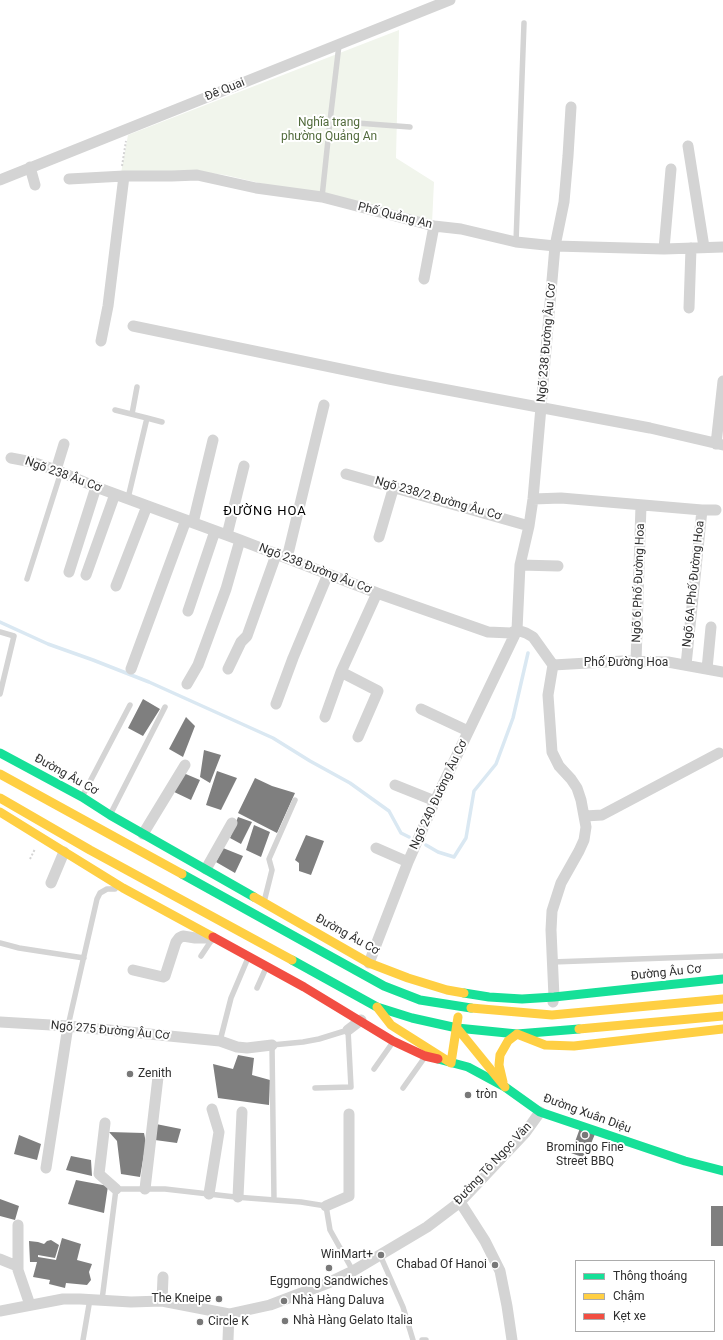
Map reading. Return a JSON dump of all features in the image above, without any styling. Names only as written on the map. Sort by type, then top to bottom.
[{"type":"main road","name":"Đường Âu Cơ","points":[[0,753],[82,797],[110,815],[369,963],[408,978],[447,990],[489,997],[522,999],[723,979]]},
{"type":"main road","points":[[0,774],[96,840],[377,1007],[412,1018],[457,1028],[517,1034],[628,1026],[723,1016]]},
{"type":"main road","points":[[0,798],[96,840],[384,986],[420,1000],[459,1006],[552,1015],[723,999]]},
{"type":"main road","points":[[0,812],[123,888],[361,1020],[394,1041],[425,1056],[451,1063]]},
{"type":"main road","points":[[451,1063],[459,1006]]},
{"type":"main road","points":[[377,1007],[391,1025],[451,1063]]},
{"type":"main road","points":[[457,1028],[505,1086]]},
{"type":"main road","points":[[517,1034],[545,1046],[574,1046],[723,1029]]},
{"type":"main road","points":[[505,1086],[499,1069],[498,1060],[505,1044],[517,1034]]},
{"type":"main road","name":"Đường Xuân Diệu","points":[[451,1063],[468,1067],[505,1086],[540,1112],[685,1161],[723,1170]]},
{"type":"street","name":"Đê Quai","points":[[0,180],[450,0]]},
{"type":"street","name":"Ngõ 238 Đường Âu Cơ","points":[[115,494],[227,535],[377,593],[488,632],[511,633],[517,630],[520,565],[529,526],[533,499],[555,246],[564,202],[571,108]]},
{"type":"street","points":[[688,146],[704,247]]},
{"type":"street","points":[[30,168],[35,185]]},
{"type":"street","points":[[664,249],[671,168]]},
{"type":"street","name":"Phố Quảng An","points":[[69,179],[124,176],[196,175],[256,188],[322,197],[434,226],[462,229],[516,242],[555,246],[664,249],[723,246]]},
{"type":"street","points":[[101,341],[108,306],[124,176]]},
{"type":"street","points":[[424,279],[434,226]]},
{"type":"street","points":[[689,308],[691,248]]},
{"type":"street","points":[[133,326],[389,379],[542,409],[650,428],[720,444],[723,381]]},
{"type":"street","points":[[228,669],[240,642],[247,636],[282,556],[324,405]]},
{"type":"street","points":[[131,669],[189,522],[213,440]]},
{"type":"street","points":[[59,471],[64,444]]},
{"type":"street","name":"Ngõ 238 Âu Cơ","points":[[11,458],[32,462],[59,471],[115,494]]},
{"type":"street","points":[[227,535],[244,466]]},
{"type":"street","name":"Ngõ 238/2 Đường Âu Cơ","points":[[346,474],[394,486],[529,526]]},
{"type":"street","points":[[379,538],[394,486]]},
{"type":"street","points":[[68,572],[96,487]]},
{"type":"street","points":[[86,574],[115,494]]},
{"type":"street","name":"Ngõ 6A Phố Đường Hoa","points":[[533,499],[560,498],[702,510],[686,665]]},
{"type":"street","name":"Ngõ 6 Phố Đường Hoa","points":[[636,662],[641,505]]},
{"type":"street","points":[[116,586],[147,506]]},
{"type":"street","points":[[702,510],[716,510]]},
{"type":"street","points":[[188,611],[215,531]]},
{"type":"street","points":[[187,684],[198,665],[226,589],[240,540]]},
{"type":"street","points":[[520,565],[558,566]]},
{"type":"street","points":[[276,704],[328,574]]},
{"type":"street","points":[[324,717],[341,672],[377,593]]},
{"type":"street","points":[[707,669],[711,627]]},
{"type":"street","points":[[517,630],[533,637],[553,665],[548,695],[552,752],[559,766],[577,788],[585,816],[586,827],[584,840],[580,851],[561,884],[552,911],[551,930],[554,997],[552,1015]]},
{"type":"street","name":"Ngõ 240 Đường Âu Cơ","points":[[369,963],[408,862],[435,801],[517,630]]},
{"type":"street","name":"Phố Đường Hoa","points":[[553,665],[668,662],[723,672]]},
{"type":"street","points":[[341,672],[378,691],[358,736]]},
{"type":"street","points":[[421,709],[468,731]]},
{"type":"street","points":[[585,816],[602,815],[720,753]]},
{"type":"street","points":[[143,834],[185,765]]},
{"type":"street","points":[[395,785],[435,801]]},
{"type":"street","points":[[206,869],[232,823]]},
{"type":"street","points":[[376,848],[408,862]]},
{"type":"street","points":[[51,883],[64,852]]},
{"type":"street","points":[[133,970],[163,977],[167,974],[176,942],[179,938],[183,936],[213,938]]},
{"type":"street","points":[[348,1030],[361,1020]]},
{"type":"street","name":"Ngõ 275 Đường Âu Cơ","points":[[0,1022],[68,1026],[220,1041],[242,1047],[272,1045]]},
{"type":"street","points":[[46,1168],[68,1026]]},
{"type":"street","points":[[145,1189],[158,1077]]},
{"type":"street","points":[[209,1194],[219,1132],[212,1109]]},
{"type":"street","points":[[238,1197],[242,1112]]},
{"type":"street","name":"Đường Tô Ngọc Vân","points":[[229,1314],[270,1305],[328,1283],[353,1271],[427,1227],[460,1202],[526,1133],[540,1112]]},
{"type":"street","points":[[326,1206],[349,1196],[349,1114]]},
{"type":"street","points":[[105,1123],[99,1174],[116,1189]]},
{"type":"street","points":[[460,1202],[485,1241],[500,1271],[512,1340]]},
{"type":"street","points":[[18,1225],[17,1266],[30,1305]]},
{"type":"street","points":[[0,1259],[17,1266]]},
{"type":"street","points":[[162,1302],[163,1277]]},
{"type":"street","points":[[0,1310],[63,1299],[162,1302],[229,1314],[228,1340]]},
{"type":"lane","points":[[516,242],[524,23]]},
{"type":"lane","points":[[322,197],[339,44]]},
{"type":"lane","points":[[330,121],[410,126]]},
{"type":"lane","points":[[132,414],[137,387]]},
{"type":"lane","points":[[115,410],[162,422]]},
{"type":"lane","points":[[128,498],[147,418]]},
{"type":"lane","points":[[27,579],[59,471]]},
{"type":"lane","points":[[0,632],[14,636],[0,694]]},
{"type":"lane","points":[[82,797],[130,705]]},
{"type":"lane","points":[[110,815],[165,707]]},
{"type":"lane","points":[[264,902],[272,870],[269,859],[295,800]]},
{"type":"lane","points":[[68,1026],[97,899],[100,893],[107,889],[123,888]]},
{"type":"lane","points":[[201,956],[213,938]]},
{"type":"lane","points":[[0,943],[18,948],[84,958]]},
{"type":"lane","points":[[552,962],[723,956]]},
{"type":"lane","points":[[220,1041],[232,998],[249,958]]},
{"type":"lane","points":[[257,988],[266,968]]},
{"type":"lane","points":[[274,1200],[272,1045],[319,1039],[348,1030],[351,1088],[315,1088]]},
{"type":"lane","points":[[374,1070],[394,1041]]},
{"type":"lane","points":[[403,1088],[425,1056]]},
{"type":"lane","points":[[102,1300],[116,1189],[165,1189],[326,1206],[330,1230],[353,1271]]},
{"type":"lane","points":[[380,1255],[403,1307],[413,1340]]},
{"type":"lane","points":[[83,1340],[90,1299]]},
{"type":"path","points":[[124,176],[121,173],[129,128]]},
{"type":"green space","name":"Nghĩa trang phường Quảng An","points":[[399,30],[396,158],[434,182],[432,223],[225,175],[202,172],[121,173],[128,135]]},
{"type":"building","points":[[143,699],[160,709],[143,736],[128,728]]},
{"type":"building","points":[[186,717],[195,726],[183,757],[169,749]]},
{"type":"building","points":[[204,750],[221,755],[210,783],[200,777]]},
{"type":"building","points":[[217,771],[237,778],[221,810],[206,805]]},
{"type":"building","points":[[181,772],[200,780],[191,800],[170,790]]},
{"type":"building","points":[[255,778],[272,786],[295,793],[277,833],[238,813]]},
{"type":"building","points":[[238,817],[252,822],[241,844],[230,838]]},
{"type":"building","points":[[254,825],[270,832],[261,857],[246,850]]},
{"type":"building","points":[[306,835],[324,841],[311,875],[299,871],[299,863],[295,860]]},
{"type":"building","points":[[223,848],[243,856],[235,873],[216,862]]},
{"type":"building","points":[[238,1055],[254,1058],[252,1075],[270,1080],[269,1105],[218,1098],[213,1064],[233,1069]]},
{"type":"building","points":[[156,1124],[181,1129],[177,1143],[155,1140]]},
{"type":"building","points":[[580,1128],[595,1134],[585,1158],[571,1153]]},
{"type":"building","points":[[109,1132],[144,1133],[146,1143],[140,1177],[121,1174],[117,1141]]},
{"type":"building","points":[[19,1135],[41,1144],[37,1160],[14,1154]]},
{"type":"building","points":[[71,1156],[91,1160],[92,1176],[66,1170]]},
{"type":"building","points":[[76,1180],[108,1186],[104,1213],[68,1204]]},
{"type":"building","points":[[0,1199],[19,1206],[15,1220],[0,1216]]},
{"type":"building","points":[[711,1206],[723,1206],[723,1246],[711,1246]]},
{"type":"building","points":[[62,1238],[81,1244],[77,1260],[92,1264],[89,1272],[91,1280],[87,1285],[66,1283],[65,1288],[49,1284],[50,1280],[33,1277],[37,1262],[30,1262],[29,1241],[44,1244],[51,1240],[59,1245],[55,1258],[38,1255],[38,1257],[56,1260]]},
{"type":"waterway","points":[[0,622],[48,644],[149,682],[273,738],[350,783],[389,811],[401,833],[409,837]]},
{"type":"waterway","points":[[426,845],[438,852],[454,857],[466,838],[474,791],[496,764],[513,718],[528,653]]},
{"type":"traffic: fast","points":[[0,753],[82,797],[110,815],[254,897]]},
{"type":"traffic: fast","points":[[182,874],[384,986],[420,1000],[471,1008]]},
{"type":"traffic: fast","points":[[292,960],[377,1007],[412,1018],[457,1028],[517,1034],[579,1029]]},
{"type":"traffic: fast","points":[[464,993],[489,997],[522,999],[723,979]]},
{"type":"traffic: fast","points":[[438,1059],[468,1067],[505,1087],[540,1112],[685,1161],[723,1171]]},
{"type":"traffic: slow","points":[[0,774],[182,874]]},
{"type":"traffic: slow","points":[[0,798],[90,850],[292,960]]},
{"type":"traffic: slow","points":[[0,812],[123,888],[213,937]]},
{"type":"traffic: slow","points":[[254,897],[369,963],[408,978],[447,990],[464,993]]},
{"type":"traffic: slow","points":[[471,1008],[552,1015],[723,999]]},
{"type":"traffic: slow","points":[[377,1007],[391,1025],[451,1063],[458,1017]]},
{"type":"traffic: slow","points":[[579,1029],[723,1016]]},
{"type":"traffic: slow","points":[[457,1028],[505,1087]]},
{"type":"traffic: slow","points":[[517,1034],[545,1045],[574,1046],[723,1029]]},
{"type":"traffic: slow","points":[[503,1082],[499,1065],[500,1055],[508,1041],[517,1034]]},
{"type":"traffic: jam","points":[[213,937],[304,987],[393,1041],[425,1056],[438,1059]]},
{"type":"place","name":"Zenith","points":[[130,1074]]},
{"type":"place","name":"tròn","points":[[468,1095]]},
{"type":"place","name":"Bromingo Fine Street BBQ","points":[[585,1135]]},
{"type":"place","name":"WinMart+","points":[[381,1255]]},
{"type":"place","name":"Chabad Of Hanoi","points":[[495,1265]]},
{"type":"place","name":"Eggmong Sandwiches","points":[[329,1268]]},
{"type":"place","name":"The Kneipe","points":[[219,1299]]},
{"type":"place","name":"Nhà Hàng Daluva","points":[[284,1301]]},
{"type":"place","name":"Nhà Hàng Gelato Italia","points":[[285,1321]]},
{"type":"place","name":"Circle K","points":[[200,1322]]},
{"type":"district","name":"ĐƯỜNG HOA","points":[[265,512]]}]
